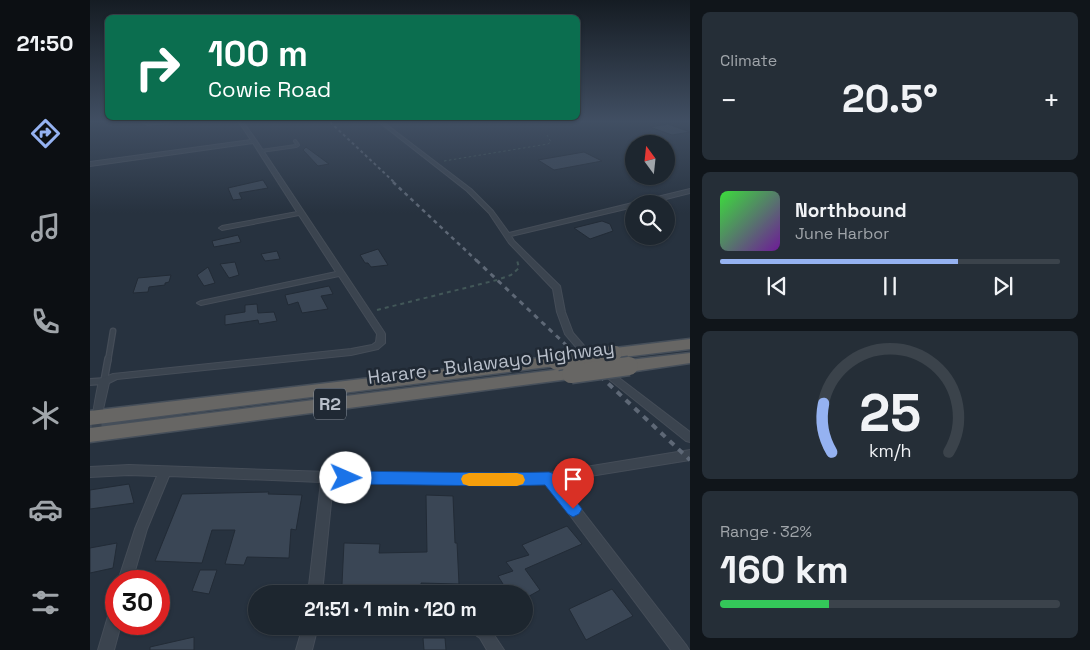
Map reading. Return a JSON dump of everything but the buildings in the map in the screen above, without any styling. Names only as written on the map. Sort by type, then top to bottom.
[{"type":"highway","name":"Harare - Bulawayo Highway","points":[[93,426],[558,360],[690,344]]},
{"type":"highway","name":"Harare - Bulawayo Highway","points":[[93,426],[571,374],[690,358]]},
{"type":"street","points":[[90,164],[173,152]]},
{"type":"street","points":[[93,426],[104,381],[116,376],[363,350],[378,345],[381,338],[368,314],[262,152]]},
{"type":"street","points":[[420,152],[482,201],[512,242],[557,288],[567,329],[580,348],[624,388],[690,438]]},
{"type":"street","points":[[673,195],[690,191]]},
{"type":"street","points":[[508,235],[625,206]]},
{"type":"street","points":[[222,228],[300,213]]},
{"type":"street","points":[[201,303],[341,273]]},
{"type":"street","points":[[90,472],[164,471],[328,478],[507,480],[549,478],[690,455]]},
{"type":"street","points":[[128,570],[141,529],[164,471]]},
{"type":"street","points":[[316,585],[328,478]]},
{"type":"street","points":[[549,478],[681,650]]},
{"type":"street","points":[[106,650],[110,635]]},
{"type":"street","points":[[304,650],[308,635]]},
{"type":"street","points":[[485,635],[496,650]]},
{"type":"lane","points":[[90,382],[104,381],[113,331]]},
{"type":"path","points":[[434,163],[498,152]]},
{"type":"path","points":[[368,314],[384,307],[511,275],[519,268],[517,260],[520,250]]},
{"type":"railway","points":[[362,152],[395,183]]},
{"type":"railway","points":[[393,182],[477,261]]},
{"type":"railway","points":[[476,260],[583,361]]},
{"type":"railway","points":[[582,359],[690,460]]},
{"type":"slow traffic","points":[[469,479],[517,480]]},
{"type":"route","points":[[346,478],[500,480],[549,478],[573,509]]}]
